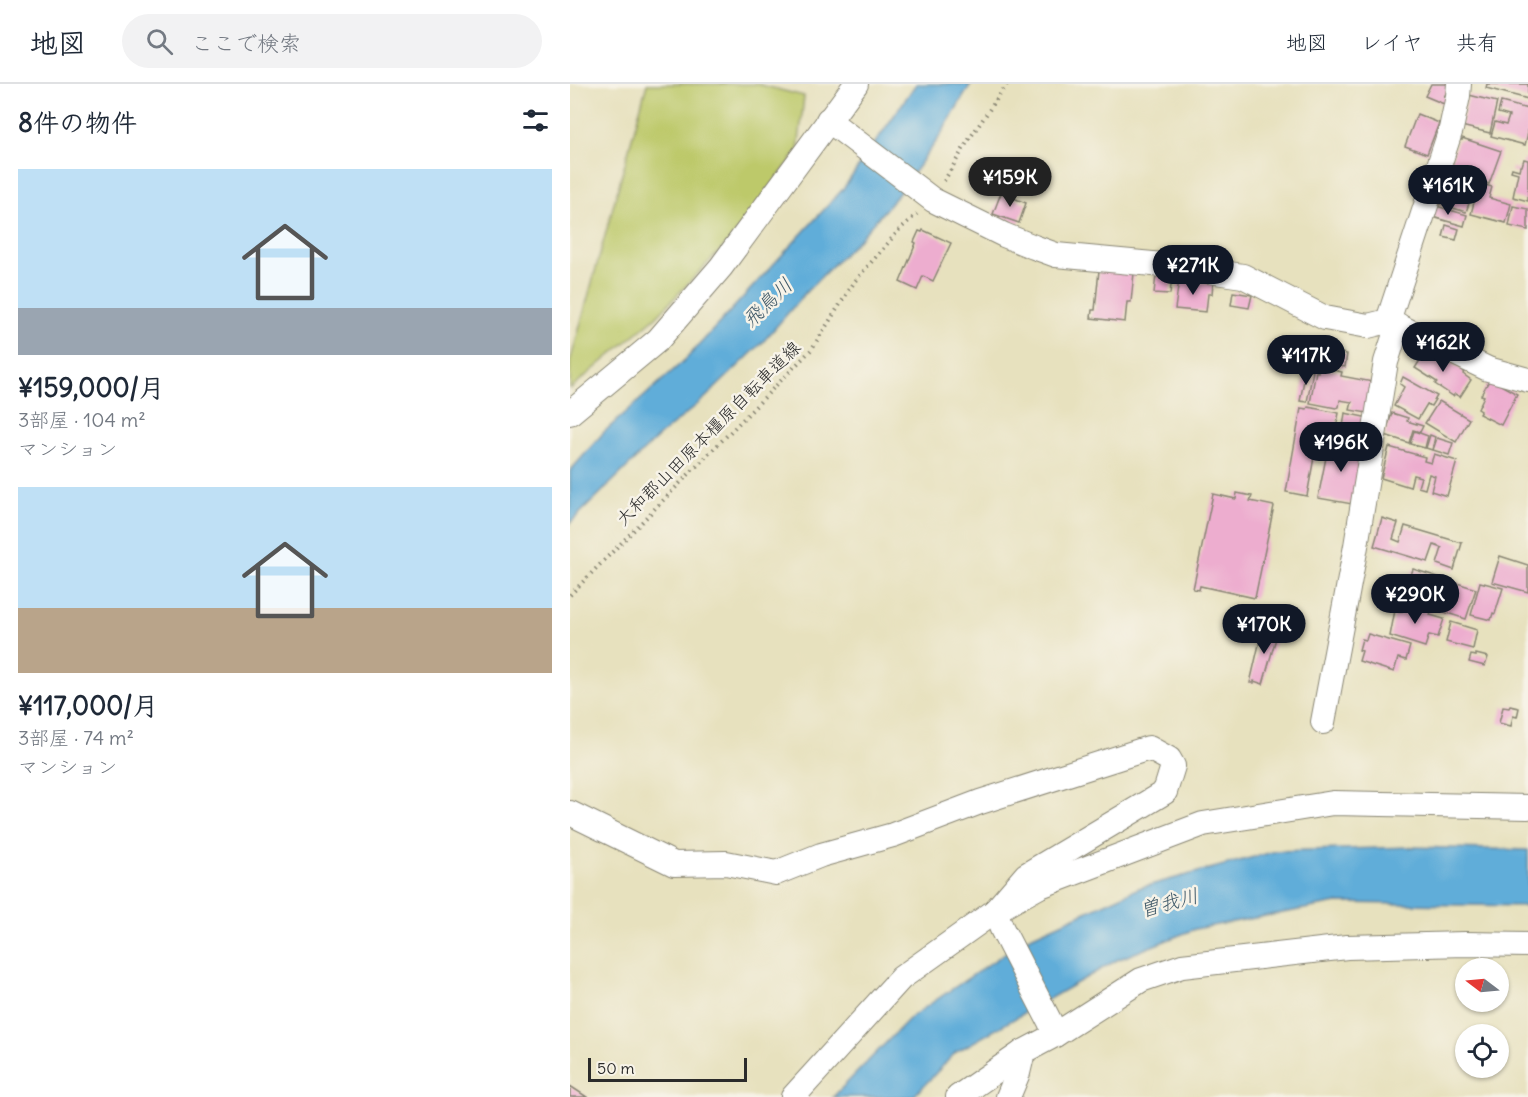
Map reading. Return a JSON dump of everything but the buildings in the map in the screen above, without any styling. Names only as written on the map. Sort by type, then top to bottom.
[{"type":"street","points":[[570,413],[658,340],[721,267],[832,123],[856,84]]},
{"type":"street","points":[[1323,722],[1356,546],[1393,323],[1451,129],[1458,96],[1458,84]]},
{"type":"street","points":[[832,123],[929,196],[1004,235],[1056,255],[1174,266],[1243,276],[1325,318],[1368,326],[1393,323],[1488,369],[1528,380]]},
{"type":"street","points":[[570,813],[674,864],[726,863],[776,873],[821,855],[893,835],[980,801],[1149,748],[1169,759],[1173,766],[1165,792],[1026,875],[998,920]]},
{"type":"street","points":[[793,1097],[901,978],[998,920],[1040,886],[1203,824],[1333,803],[1528,807]]},
{"type":"street","points":[[998,920],[1052,1029]]},
{"type":"street","points":[[958,1097],[1052,1029],[1140,980],[1182,966],[1347,947],[1528,945]]},
{"type":"street","points":[[1008,1097],[1023,1052]]},
{"type":"path","name":"大和郡山田原本橿原自転車道線","points":[[570,595],[810,350],[855,281],[929,196],[1007,84]]},
{"type":"green space","points":[[647,84],[757,84],[804,96],[798,151],[731,239],[656,317],[570,389],[570,362]]},
{"type":"water","name":"飛鳥川","points":[[916,84],[971,84],[938,139],[896,197],[861,237],[807,291],[763,342],[705,398],[657,438],[570,523],[570,471],[604,432],[687,358],[843,189]]},
{"type":"water","name":"曽我川","points":[[1411,847],[1528,850],[1528,906],[1337,903],[1195,929],[1117,960],[956,1052],[913,1097],[833,1097],[911,1017],[1026,939],[1139,888],[1276,851]]}]
